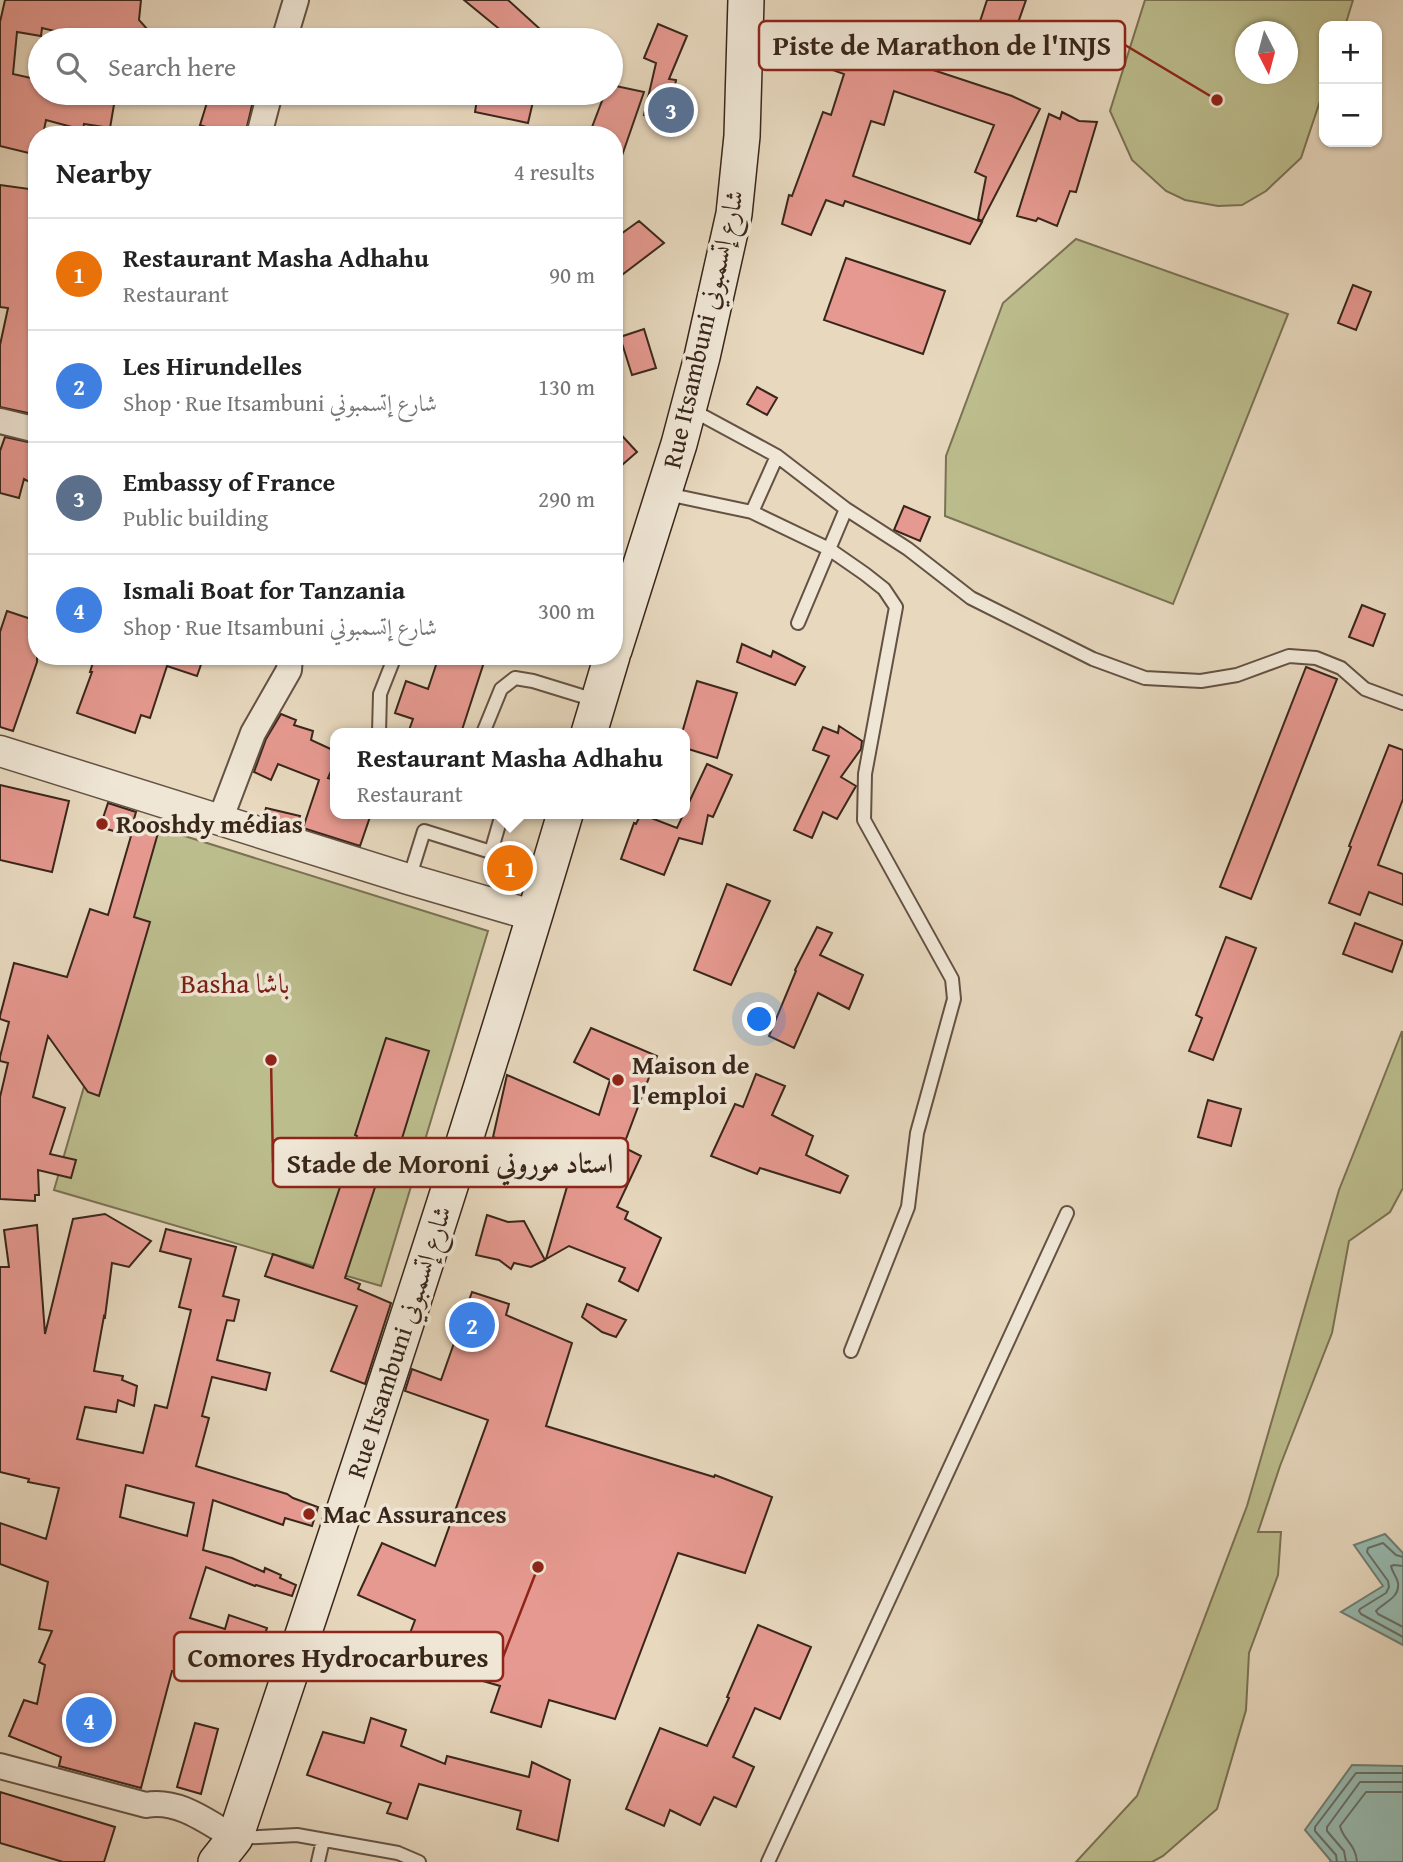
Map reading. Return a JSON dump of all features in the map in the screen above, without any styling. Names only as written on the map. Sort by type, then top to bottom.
[{"type":"main road","name":"Rue Itsambuni شارع إتسمبوني","points":[[623,621],[702,357],[734,214],[742,136],[746,0]]},
{"type":"main road","points":[[594,717],[609,665]]},
{"type":"main road","name":"Rue Itsambuni شارع إتسمبوني","points":[[225,1850],[357,1476],[563,819]]},
{"type":"street","points":[[288,28],[296,0]]},
{"type":"street","points":[[261,126],[267,105]]},
{"type":"street","points":[[0,421],[28,428]]},
{"type":"street","points":[[220,820],[253,733],[289,665]]},
{"type":"street","points":[[0,751],[534,916]]},
{"type":"street","points":[[0,1766],[146,1805],[170,1804],[186,1810],[225,1850]]},
{"type":"lane","points":[[688,408],[777,456],[971,598],[1093,659],[1145,678],[1201,681],[1237,675],[1289,656],[1316,658],[1341,668],[1365,690],[1403,703]]},
{"type":"lane","points":[[752,512],[777,456]]},
{"type":"lane","points":[[663,494],[752,512],[829,549],[884,589],[896,607],[865,774],[864,820],[952,979],[954,999],[917,1133],[908,1206],[851,1351]]},
{"type":"lane","points":[[798,623],[846,509]]},
{"type":"lane","points":[[379,728],[380,694],[391,665]]},
{"type":"lane","points":[[485,728],[500,689],[515,678],[533,681],[594,717]]},
{"type":"lane","points":[[408,879],[424,831],[491,852],[501,819]]},
{"type":"lane","points":[[768,1862],[1067,1213]]},
{"type":"lane","points":[[225,1850],[297,1835],[398,1853],[419,1862]]},
{"type":"lane","points":[[318,1862],[323,1840]]},
{"type":"green space","points":[[1145,0],[1353,0],[1347,21],[1319,21],[1319,104],[1301,158],[1266,191],[1242,205],[1218,206],[1185,200],[1166,191],[1132,160],[1110,111]]},
{"type":"green space","points":[[1076,239],[1288,314],[1173,604],[945,516],[946,456],[1003,303]]},
{"type":"green space","points":[[159,828],[488,931],[381,1286],[54,1190]]},
{"type":"green space","points":[[1402,1031],[1403,1188],[1390,1212],[1349,1241],[1332,1333],[1280,1466],[1258,1532],[1281,1532],[1278,1575],[1249,1653],[1246,1710],[1217,1809],[1163,1856],[1152,1862],[1076,1862],[1137,1796],[1247,1506],[1339,1190]]},
{"type":"water","points":[[1385,1534],[1403,1553],[1403,1645],[1341,1612],[1383,1586],[1354,1545]]},
{"type":"water","points":[[1352,1765],[1403,1766],[1403,1862],[1330,1862],[1305,1830]]},
{"type":"building","points":[[5,0],[141,0],[139,20],[146,28],[28,28],[28,34],[17,32],[13,74],[28,77],[28,105],[114,105],[110,126],[68,126],[46,120],[45,126],[28,126],[28,153],[0,146],[0,22]]},
{"type":"building","points":[[464,0],[508,0],[539,28],[498,28]]},
{"type":"building","points":[[987,0],[1026,0],[1006,57],[972,46]]},
{"type":"building","points":[[658,24],[687,36],[669,79],[676,80],[673,97],[663,94],[653,118],[644,115],[656,63],[644,58]]},
{"type":"building","points":[[827,35],[1012,96],[1040,109],[982,221],[978,219],[986,177],[975,172],[994,125],[894,91],[884,125],[871,121],[853,176],[982,222],[970,244],[845,201],[843,206],[826,200],[811,235],[782,224],[789,195],[792,196],[823,112],[831,115],[844,74],[816,64]]},
{"type":"building","points":[[623,88],[644,92],[623,153],[623,126],[592,126],[600,105],[623,105]]},
{"type":"building","points":[[206,105],[252,105],[247,126],[200,125]]},
{"type":"building","points":[[476,105],[532,105],[528,123],[475,112]]},
{"type":"building","points":[[1062,112],[1079,121],[1097,122],[1076,192],[1070,191],[1057,226],[1038,218],[1036,221],[1017,216],[1049,114],[1060,119]]},
{"type":"building","points":[[0,185],[28,189],[28,413],[0,407],[0,345],[8,308],[0,307]]},
{"type":"building","points":[[639,221],[664,243],[623,274],[623,233]]},
{"type":"building","points":[[846,258],[945,291],[923,354],[824,320]]},
{"type":"building","points":[[1353,285],[1371,292],[1356,330],[1338,323]]},
{"type":"building","points":[[644,329],[656,368],[632,375],[623,346],[623,336]]},
{"type":"building","points":[[757,387],[777,398],[767,415],[747,404]]},
{"type":"building","points":[[5,437],[28,442],[28,481],[24,479],[19,498],[0,493],[0,451]]},
{"type":"building","points":[[623,437],[637,452],[623,464]]},
{"type":"building","points":[[904,506],[930,517],[920,541],[894,530]]},
{"type":"building","points":[[1362,605],[1385,614],[1373,646],[1349,637]]},
{"type":"building","points":[[7,611],[28,618],[28,665],[36,665],[13,731],[0,727],[0,632]]},
{"type":"building","points":[[742,644],[771,657],[773,651],[805,667],[795,685],[737,662]]},
{"type":"building","points":[[92,665],[201,665],[197,676],[167,666],[150,718],[141,715],[135,733],[77,713]]},
{"type":"building","points":[[436,665],[483,665],[463,728],[410,728],[413,719],[395,713],[406,681],[428,689]]},
{"type":"building","points":[[1306,667],[1337,679],[1251,899],[1220,887]]},
{"type":"building","points":[[697,681],[737,693],[717,758],[690,750],[690,728],[683,728]]},
{"type":"building","points":[[281,714],[296,720],[294,725],[313,731],[311,740],[330,749],[330,819],[369,819],[360,846],[303,828],[319,780],[278,764],[271,780],[254,772],[266,739]]},
{"type":"building","points":[[839,726],[862,741],[861,749],[841,777],[856,786],[837,819],[823,812],[812,838],[794,830],[829,756],[813,750],[823,727],[838,733]]},
{"type":"building","points":[[1389,745],[1403,750],[1403,799],[1378,865],[1403,874],[1403,905],[1369,892],[1360,915],[1329,903]]},
{"type":"building","points":[[707,764],[732,775],[713,817],[708,815],[702,844],[679,838],[664,875],[621,859],[634,823],[638,819],[654,819],[677,828],[681,819],[690,819],[690,800]]},
{"type":"building","points":[[0,785],[69,801],[52,872],[0,860]]},
{"type":"building","points":[[108,803],[136,812],[134,819],[160,826],[134,917],[150,922],[99,1096],[88,1092],[48,1036],[33,1097],[65,1108],[50,1154],[76,1160],[71,1178],[38,1170],[39,1195],[35,1195],[35,1201],[0,1199],[0,1097],[8,1063],[0,1061],[0,1057],[9,1022],[0,1019],[0,1016],[14,963],[67,977],[90,909],[108,915],[131,836],[100,827]]},
{"type":"building","points":[[266,808],[300,816],[297,826],[264,816]]},
{"type":"building","points":[[727,884],[770,901],[731,985],[694,970]]},
{"type":"building","points":[[1355,923],[1403,941],[1392,972],[1343,954]]},
{"type":"building","points":[[817,927],[832,933],[820,955],[863,975],[849,1009],[818,993],[794,1048],[769,1036],[795,970]]},
{"type":"building","points":[[1226,937],[1256,948],[1213,1060],[1189,1051],[1202,1018],[1196,1015]]},
{"type":"building","points":[[591,1028],[657,1056],[623,1147],[641,1156],[617,1207],[628,1212],[625,1219],[661,1238],[638,1291],[619,1281],[625,1268],[569,1246],[546,1259],[573,1166],[493,1137],[507,1075],[599,1115],[610,1080],[574,1062]]},
{"type":"building","points":[[386,1038],[429,1051],[399,1148],[389,1145],[345,1278],[360,1284],[358,1289],[391,1303],[365,1384],[331,1371],[357,1306],[265,1276],[273,1254],[313,1268]]},
{"type":"building","points":[[756,1074],[785,1086],[772,1115],[813,1136],[806,1155],[848,1176],[840,1193],[760,1168],[757,1174],[711,1156],[735,1104],[743,1107]]},
{"type":"building","points":[[1208,1100],[1241,1109],[1231,1146],[1198,1137]]},
{"type":"building","points":[[105,1214],[151,1241],[129,1267],[112,1263],[94,1371],[123,1376],[122,1380],[137,1386],[134,1406],[118,1400],[116,1412],[85,1407],[77,1439],[143,1453],[155,1405],[167,1408],[191,1310],[179,1307],[191,1259],[160,1251],[166,1229],[236,1247],[223,1296],[239,1300],[234,1321],[227,1320],[217,1360],[270,1373],[266,1390],[212,1377],[202,1416],[209,1418],[196,1466],[287,1494],[318,1507],[312,1526],[285,1518],[283,1525],[213,1500],[203,1550],[232,1558],[264,1572],[265,1568],[296,1585],[292,1596],[255,1586],[206,1567],[190,1618],[225,1629],[229,1615],[267,1628],[251,1675],[209,1661],[201,1681],[172,1671],[141,1788],[59,1766],[61,1757],[9,1736],[24,1700],[37,1704],[45,1665],[39,1662],[52,1631],[39,1629],[48,1582],[0,1564],[0,1523],[46,1539],[59,1488],[28,1482],[29,1479],[0,1472],[0,1267],[9,1267],[4,1230],[37,1225],[45,1334],[73,1219]],"holes":[[[126,1485],[194,1503],[187,1536],[120,1517]]]},
{"type":"building","points":[[487,1215],[508,1222],[524,1221],[545,1260],[531,1267],[514,1263],[511,1269],[499,1260],[476,1255]]},
{"type":"building","points":[[472,1292],[509,1304],[506,1315],[572,1343],[546,1426],[714,1477],[715,1475],[772,1497],[745,1573],[678,1553],[615,1719],[549,1700],[541,1727],[491,1712],[500,1686],[401,1657],[415,1620],[358,1595],[382,1543],[435,1566],[488,1420],[405,1391],[412,1369],[441,1380]]},
{"type":"building","points":[[587,1304],[626,1320],[616,1337],[602,1332],[582,1317]]},
{"type":"building","points":[[758,1625],[811,1647],[780,1719],[755,1708],[733,1757],[754,1767],[736,1807],[714,1797],[700,1825],[670,1810],[664,1826],[626,1809],[660,1728],[707,1746]]},
{"type":"building","points":[[371,1718],[406,1730],[401,1746],[445,1764],[447,1756],[529,1777],[532,1762],[570,1780],[558,1841],[517,1829],[521,1811],[419,1784],[407,1819],[387,1813],[391,1803],[307,1775],[323,1732],[364,1743]]},
{"type":"building","points":[[195,1723],[218,1729],[201,1794],[177,1787]]},
{"type":"building","points":[[0,1792],[115,1827],[104,1862],[63,1862],[0,1843]]},
{"type":"place","name":"Piste de Marathon de l'INJS","points":[[1217,100]]},
{"type":"place","name":"Embassy of France","points":[[671,110]]},
{"type":"place","name":"Rooshdy médias","points":[[102,824]]},
{"type":"place","name":"Restaurant Masha Adhahu","points":[[510,868]]},
{"type":"place","name":"Stade de Moroni استاد موروني","points":[[271,1060]]},
{"type":"place","name":"Maison de l'emploi","points":[[618,1080]]},
{"type":"place","name":"Les Hirundelles","points":[[472,1325]]},
{"type":"place","name":"Mac Assurances","points":[[309,1514]]},
{"type":"place","name":"Comores Hydrocarbures","points":[[538,1567]]},
{"type":"place","name":"Ismali Boat for Tanzania","points":[[89,1720]]},
{"type":"district","name":"Basha باشا","points":[[235,983]]}]
